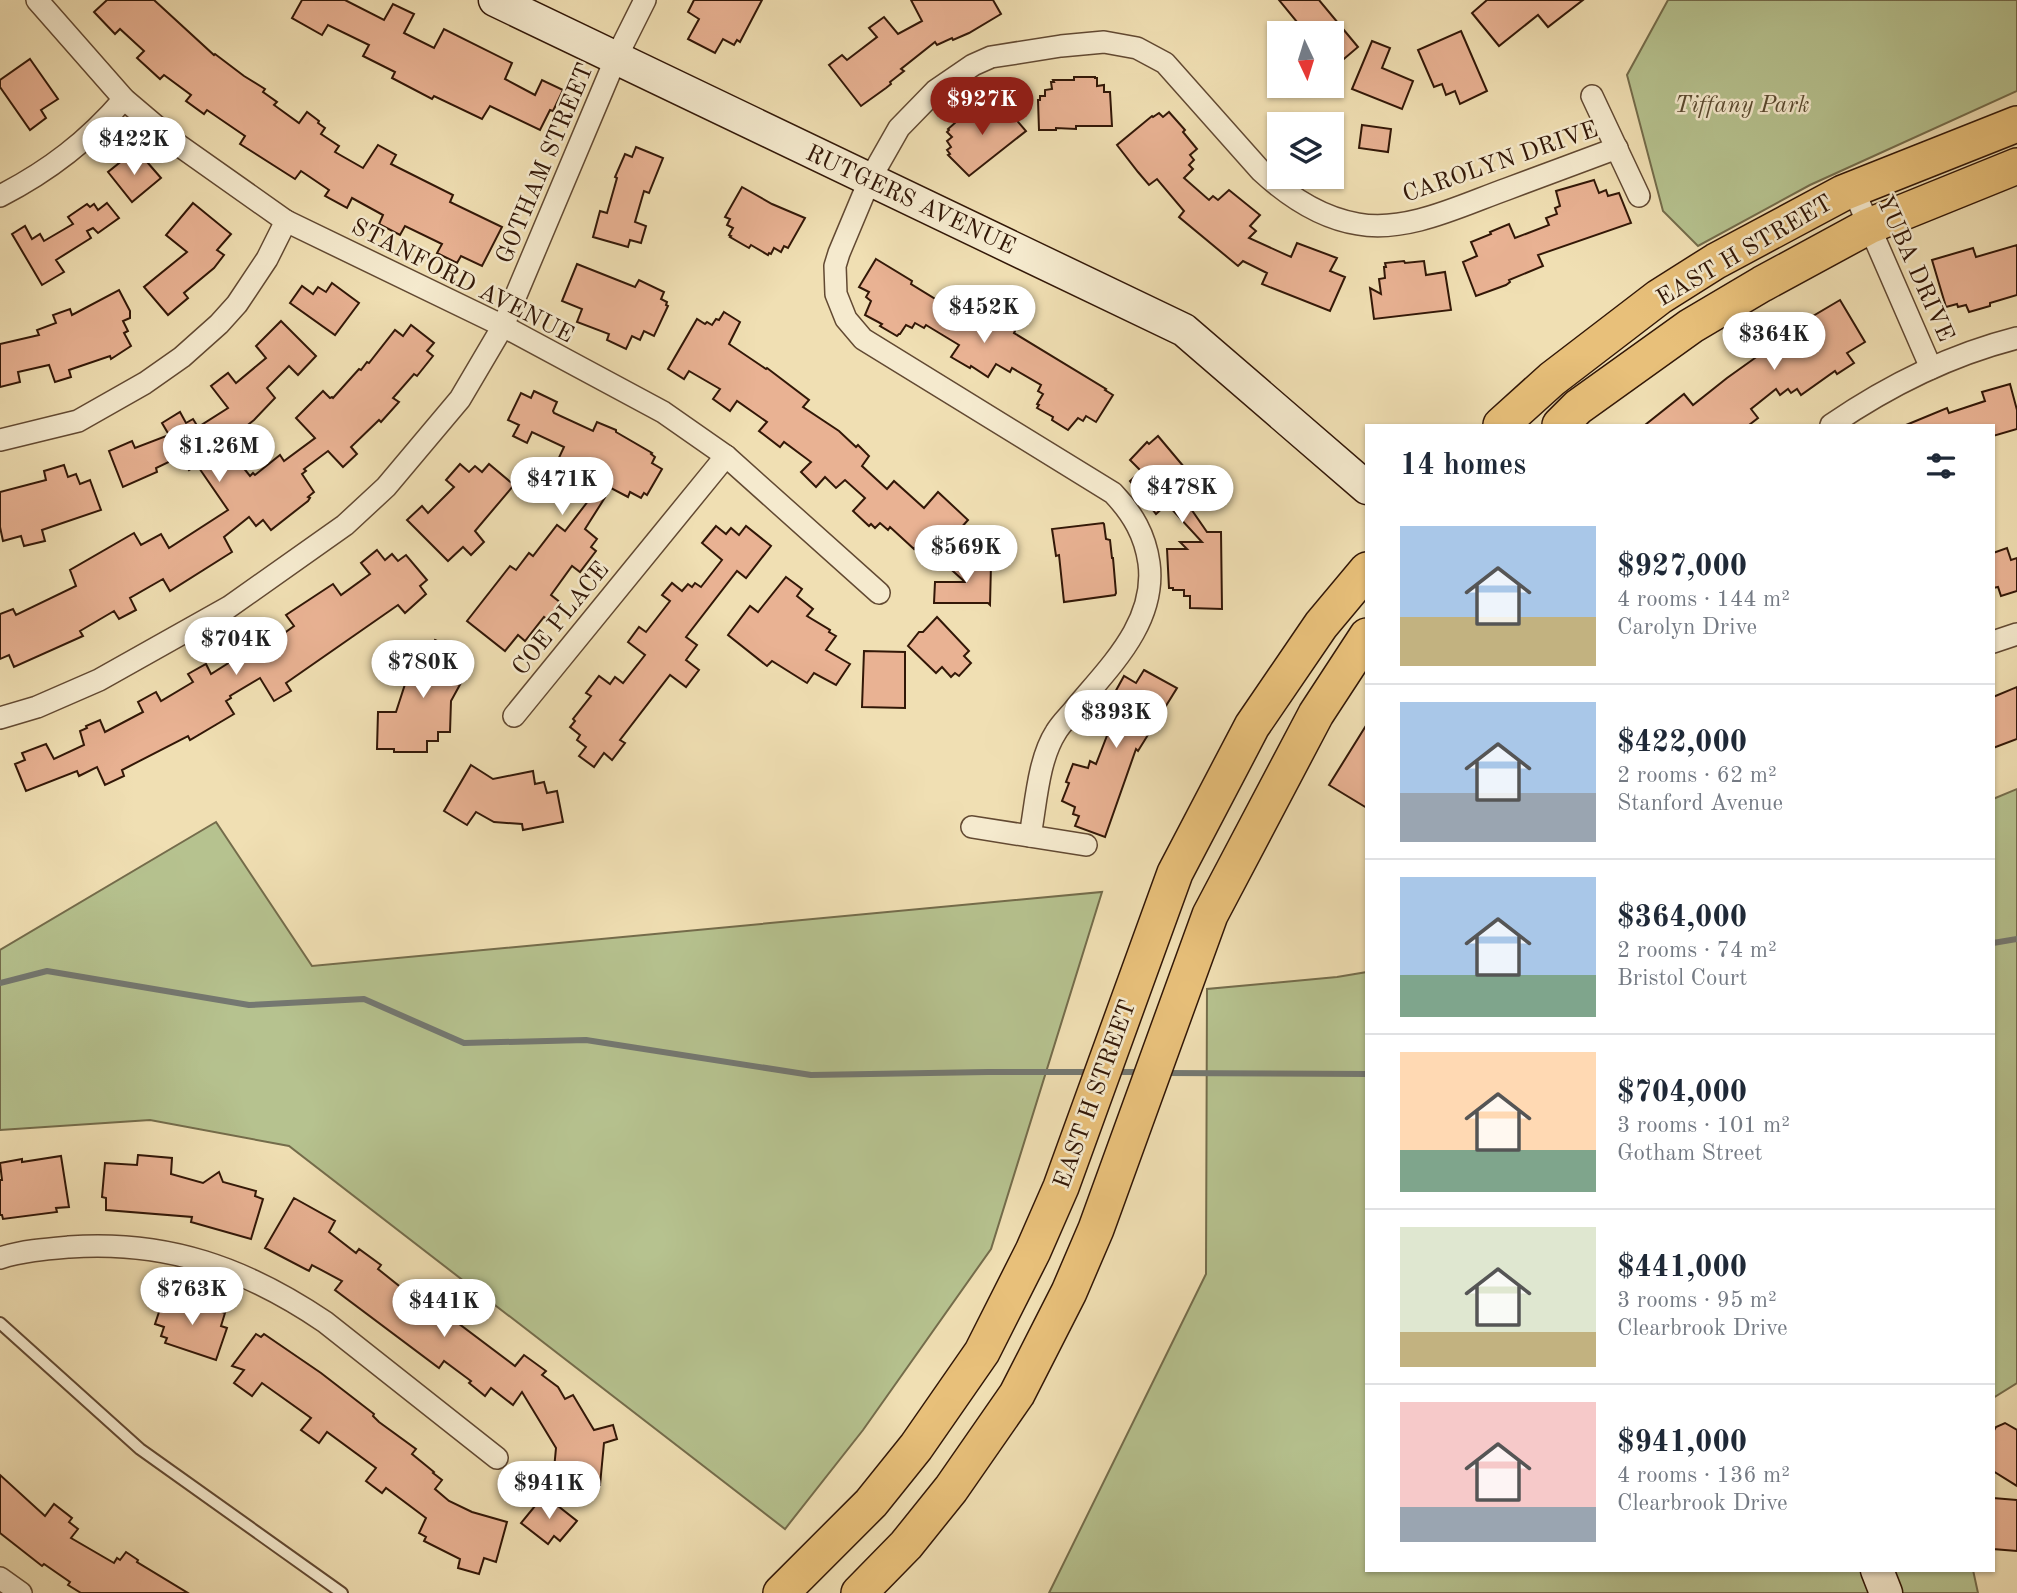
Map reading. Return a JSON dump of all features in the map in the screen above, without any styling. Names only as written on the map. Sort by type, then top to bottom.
[{"type":"main road","name":"RUTGERS AVENUE","points":[[495,0],[1184,330],[1365,486]]},
{"type":"main road","name":"EAST H STREET","points":[[1501,424],[1552,379],[1659,298],[1716,261],[1853,189],[2017,124]]},
{"type":"main road","name":"EAST H STREET","points":[[1561,424],[1578,407],[1691,326],[1762,284],[1869,226],[2017,166]]},
{"type":"main road","name":"EAST H STREET","points":[[782,1593],[871,1503],[916,1447],[982,1352],[1033,1251],[1061,1187],[1175,873],[1252,726],[1321,625],[1365,571]]},
{"type":"main road","name":"EAST H STREET","points":[[859,1593],[906,1545],[951,1489],[1017,1394],[1069,1292],[1097,1229],[1210,915],[1316,714],[1365,639]]},
{"type":"main road","points":[[1878,1572],[1886,1593]]},
{"type":"street","name":"STANFORD AVENUE","points":[[37,0],[124,99],[177,144],[286,220],[503,326],[663,412],[726,456],[880,593]]},
{"type":"street","name":"GOTHAM STREET","points":[[0,718],[37,707],[99,680],[229,607],[345,525],[386,487],[460,399],[503,326],[617,58],[645,0]]},
{"type":"street","name":"CAROLYN DRIVE","points":[[1030,836],[1042,766],[1055,733],[1127,644],[1143,616],[1149,585],[1147,552],[1135,520],[1113,493],[863,339],[846,319],[836,294],[835,266],[870,179],[899,128],[935,91],[973,65],[991,57],[1104,42],[1137,48],[1165,63],[1275,184],[1293,198],[1339,220],[1360,225],[1410,223],[1617,148]]},
{"type":"street","name":"CAROLYN DRIVE","points":[[1592,96],[1639,196]]},
{"type":"street","points":[[0,196],[24,184],[71,153],[124,99]]},
{"type":"street","name":"YUBA DRIVE","points":[[1853,189],[1931,368]]},
{"type":"street","points":[[0,440],[78,421],[145,383],[182,357],[209,334],[237,304],[267,259],[286,220]]},
{"type":"street","points":[[1832,424],[1867,401],[1931,368],[1992,344],[2017,338]]},
{"type":"street","name":"COE PLACE","points":[[514,716],[726,456]]},
{"type":"street","points":[[1995,641],[2017,634]]},
{"type":"street","points":[[972,827],[1086,845]]},
{"type":"street","points":[[0,1258],[49,1248],[115,1246],[185,1256],[241,1274],[325,1322],[497,1458]]},
{"type":"street","points":[[0,1578],[21,1593]]},
{"type":"lane","points":[[0,1323],[140,1450],[342,1593]]},
{"type":"green space","name":"Tiffany Park","points":[[1668,0],[2017,0],[2017,91],[1810,185],[1698,246],[1663,211],[1627,75]]},
{"type":"green space","points":[[2017,789],[2017,1383],[1995,1397],[1995,798]]},
{"type":"green space","points":[[216,822],[312,966],[1102,892],[991,1249],[863,1430],[785,1529],[289,1146],[150,1120],[0,1130],[0,950]]},
{"type":"green space","points":[[1365,972],[1365,1572],[1973,1572],[1978,1593],[1049,1593],[1206,1274],[1207,989]]},
{"type":"building","points":[[107,0],[154,0],[214,55],[265,89],[263,92],[277,102],[274,105],[299,123],[307,112],[319,121],[325,128],[321,134],[339,146],[335,152],[363,168],[378,145],[396,155],[391,164],[453,195],[450,202],[502,227],[482,266],[461,256],[457,263],[437,253],[442,244],[405,226],[400,235],[379,224],[383,215],[352,198],[347,208],[325,196],[329,190],[301,171],[295,179],[240,144],[245,136],[207,110],[204,114],[186,101],[191,95],[164,75],[160,79],[137,58],[144,51],[120,29],[115,34],[94,12]]},
{"type":"building","points":[[302,0],[345,0],[384,20],[393,4],[414,14],[404,33],[434,48],[444,29],[512,63],[505,79],[535,95],[542,80],[563,90],[540,130],[490,106],[482,119],[434,96],[432,99],[392,78],[395,72],[363,56],[369,45],[328,25],[322,35],[292,18]]},
{"type":"building","points":[[694,0],[762,0],[740,42],[737,40],[734,45],[723,39],[715,53],[688,39],[699,19],[688,12]]},
{"type":"building","points":[[911,0],[993,0],[1001,14],[953,40],[952,38],[937,45],[935,42],[901,69],[904,71],[890,82],[891,84],[861,106],[829,65],[842,55],[847,60],[877,37],[869,28],[884,17],[898,34],[922,21]]},
{"type":"building","points":[[1279,0],[1319,0],[1336,21],[1296,21]]},
{"type":"building","points":[[1487,0],[1583,0],[1548,27],[1538,15],[1499,46],[1472,13]]},
{"type":"building","points":[[1344,30],[1358,47],[1344,59]]},
{"type":"building","points":[[1461,31],[1487,91],[1460,104],[1455,91],[1446,95],[1442,84],[1434,87],[1418,50]]},
{"type":"building","points":[[1372,41],[1390,48],[1382,68],[1413,81],[1402,109],[1352,89]]},
{"type":"building","points":[[30,59],[58,99],[41,110],[46,118],[30,130],[0,87],[0,80]]},
{"type":"building","points":[[1074,77],[1095,77],[1097,86],[1104,85],[1104,92],[1110,92],[1112,126],[1039,130],[1040,96],[1045,96],[1045,90],[1052,89],[1053,80],[1074,80]]},
{"type":"building","points":[[983,103],[989,109],[994,105],[998,110],[1003,107],[1007,109],[1026,131],[969,176],[948,155],[950,154],[947,150],[951,147],[947,141],[952,137],[947,132],[964,115],[966,117]]},
{"type":"building","points":[[1169,112],[1197,149],[1190,155],[1194,160],[1189,165],[1193,169],[1184,178],[1209,200],[1213,196],[1218,200],[1229,190],[1260,215],[1250,226],[1256,231],[1249,238],[1291,257],[1297,243],[1337,258],[1330,271],[1345,277],[1330,311],[1262,284],[1267,273],[1243,261],[1238,266],[1179,217],[1184,211],[1157,179],[1149,185],[1138,172],[1117,145],[1152,116],[1159,113],[1163,117]]},
{"type":"building","points":[[1362,125],[1391,129],[1388,152],[1359,148]]},
{"type":"building","points":[[636,147],[663,158],[649,193],[644,191],[635,222],[646,226],[641,243],[630,240],[628,247],[593,237],[600,211],[607,213],[617,178],[615,177],[625,154],[632,157]]},
{"type":"building","points":[[141,155],[161,178],[132,202],[108,172],[128,156],[133,162]]},
{"type":"building","points":[[1594,180],[1599,193],[1606,190],[1608,196],[1619,193],[1631,223],[1538,255],[1543,266],[1509,280],[1506,285],[1476,296],[1463,262],[1477,256],[1471,242],[1509,224],[1515,238],[1549,225],[1546,218],[1557,214],[1555,208],[1560,206],[1556,191]]},
{"type":"building","points":[[742,187],[805,218],[788,248],[784,246],[781,252],[774,248],[768,255],[730,237],[733,228],[727,225],[730,219],[725,217]]},
{"type":"building","points":[[107,203],[119,218],[98,233],[93,228],[87,231],[91,238],[56,260],[64,272],[42,285],[12,234],[25,226],[32,239],[40,234],[44,241],[73,224],[68,217],[87,204],[90,207],[94,204],[98,210]]},
{"type":"building","points":[[193,203],[231,234],[217,250],[224,255],[214,268],[184,293],[188,298],[168,315],[144,287],[187,252],[166,235]]},
{"type":"building","points":[[2017,245],[2017,295],[1969,312],[1966,305],[1946,307],[1932,260],[1973,248],[1976,257]]},
{"type":"building","points":[[876,259],[960,314],[965,305],[996,325],[997,322],[1002,325],[1003,323],[1015,331],[1014,333],[1106,389],[1113,395],[1096,422],[1086,416],[1083,421],[1078,418],[1068,430],[1037,408],[1043,394],[1038,391],[1041,385],[1012,368],[1010,372],[996,364],[988,377],[951,357],[959,345],[926,325],[924,328],[915,323],[912,328],[906,325],[897,336],[865,315],[871,301],[866,297],[869,292],[859,287]]},
{"type":"building","points":[[1424,261],[1426,275],[1445,272],[1451,310],[1374,319],[1370,288],[1381,294],[1379,279],[1385,278],[1385,263]]},
{"type":"building","points":[[577,264],[635,287],[639,280],[664,292],[661,299],[667,302],[668,306],[654,336],[644,331],[640,340],[632,336],[626,349],[607,340],[609,334],[577,322],[582,309],[562,301]]},
{"type":"building","points":[[332,283],[359,303],[335,335],[290,303],[302,286],[313,294],[318,287],[326,292]]},
{"type":"building","points":[[119,290],[130,311],[130,318],[123,321],[128,331],[124,333],[131,346],[111,359],[110,356],[69,370],[71,377],[55,382],[49,365],[18,372],[20,382],[0,387],[0,344],[39,335],[37,330],[56,323],[53,315],[70,309],[72,315]]},
{"type":"building","points":[[1840,300],[1865,342],[1847,353],[1854,363],[1837,374],[1835,371],[1801,395],[1797,389],[1791,393],[1788,389],[1780,395],[1776,389],[1751,409],[1758,418],[1750,424],[1646,424],[1684,394],[1693,405],[1803,322]]},
{"type":"building","points":[[724,312],[740,322],[729,344],[767,368],[809,400],[803,407],[839,431],[856,447],[858,445],[869,456],[862,466],[887,489],[894,481],[924,508],[938,492],[968,520],[936,556],[920,542],[914,549],[890,527],[888,530],[880,523],[875,528],[871,524],[869,526],[853,511],[865,498],[845,480],[836,488],[825,477],[816,487],[801,472],[811,462],[784,442],[780,447],[759,431],[767,422],[737,401],[730,411],[713,399],[720,389],[689,371],[684,379],[668,369],[697,319],[712,325]]},
{"type":"building","points":[[281,321],[316,356],[298,375],[289,366],[267,388],[275,398],[254,420],[224,444],[250,476],[280,455],[284,461],[315,438],[296,418],[323,391],[333,398],[359,369],[369,363],[395,330],[403,336],[411,325],[434,343],[427,351],[433,356],[417,376],[414,374],[393,398],[399,402],[381,422],[379,420],[351,447],[357,454],[343,467],[328,451],[304,469],[306,471],[302,474],[314,492],[308,497],[308,501],[271,530],[263,520],[256,526],[249,517],[224,537],[232,552],[170,591],[163,579],[130,598],[136,610],[119,619],[114,611],[80,631],[83,636],[14,667],[9,655],[0,659],[0,614],[13,609],[16,615],[76,586],[70,570],[134,533],[141,545],[161,534],[169,548],[228,510],[197,465],[189,470],[181,456],[156,468],[157,472],[123,487],[109,451],[132,441],[135,448],[169,435],[162,423],[180,412],[186,423],[193,419],[198,427],[228,408],[211,386],[228,373],[236,383],[266,358],[256,346]]},
{"type":"building","points":[[2010,384],[2017,410],[2017,429],[1995,435],[1995,424],[1908,424],[1947,408],[1949,413],[1985,401],[1982,392]]},
{"type":"building","points":[[534,391],[557,402],[554,413],[593,431],[597,422],[616,430],[652,453],[655,457],[652,463],[662,469],[647,495],[644,493],[641,498],[630,492],[628,497],[611,488],[585,529],[597,539],[591,547],[596,551],[580,572],[572,566],[551,595],[561,603],[548,620],[544,617],[525,641],[518,635],[505,651],[467,621],[510,566],[516,570],[529,553],[533,556],[557,525],[565,531],[592,496],[568,485],[573,475],[556,464],[564,447],[532,432],[527,443],[513,436],[519,425],[508,420],[521,393],[531,398]]},
{"type":"building","points":[[1158,436],[1205,492],[1189,506],[1207,532],[1221,532],[1222,609],[1190,608],[1190,596],[1184,596],[1184,590],[1169,588],[1167,549],[1187,549],[1180,542],[1202,542],[1167,504],[1156,514],[1130,481],[1141,471],[1130,460],[1147,442],[1149,444]]},
{"type":"building","points":[[460,464],[469,472],[475,466],[482,472],[489,464],[514,485],[475,531],[484,542],[471,555],[463,547],[448,561],[407,520],[422,506],[428,513],[454,487],[446,480]]},
{"type":"building","points":[[64,465],[68,477],[76,474],[80,484],[90,480],[101,510],[42,530],[45,541],[24,546],[21,536],[3,541],[0,527],[0,492],[46,480],[44,471]]},
{"type":"building","points":[[1103,523],[1106,539],[1110,540],[1116,593],[1064,602],[1059,555],[1056,556],[1052,529]]},
{"type":"building","points":[[716,526],[726,534],[731,528],[739,535],[746,526],[771,546],[746,578],[737,571],[686,637],[697,645],[686,660],[699,670],[686,687],[670,675],[620,740],[625,743],[612,760],[604,753],[594,767],[579,756],[586,747],[577,740],[580,735],[570,727],[591,696],[586,693],[599,676],[610,684],[615,677],[623,683],[645,655],[628,642],[639,627],[646,632],[670,601],[662,595],[672,583],[682,591],[688,584],[692,587],[695,583],[701,587],[722,560],[702,543]]},
{"type":"building","points":[[2007,548],[2011,560],[2017,558],[2017,591],[2001,596],[1998,587],[1995,588],[1995,552]]},
{"type":"building","points":[[377,550],[385,560],[392,554],[398,561],[406,555],[427,580],[420,586],[426,594],[405,613],[398,605],[286,683],[291,691],[274,701],[260,678],[226,701],[234,714],[190,740],[188,736],[122,770],[124,776],[105,785],[97,767],[79,776],[77,771],[26,791],[15,764],[25,760],[22,753],[46,744],[54,759],[84,745],[80,731],[87,728],[86,726],[100,720],[105,732],[143,712],[138,702],[156,692],[161,701],[193,682],[188,674],[206,664],[211,674],[238,657],[234,650],[257,636],[265,647],[294,626],[286,615],[333,584],[341,595],[370,574],[361,563]]},
{"type":"building","points":[[944,563],[991,564],[990,605],[934,603],[935,582],[965,582]]},
{"type":"building","points":[[786,577],[802,589],[797,596],[813,609],[807,616],[836,636],[826,650],[850,664],[836,685],[814,673],[807,683],[772,661],[767,666],[728,635],[750,606],[758,612]]},
{"type":"building","points":[[937,617],[969,651],[964,656],[971,663],[959,676],[955,673],[951,677],[942,667],[936,673],[908,646],[919,632],[923,632]]},
{"type":"building","points":[[435,640],[468,656],[462,666],[468,670],[451,701],[450,732],[438,732],[438,741],[427,741],[427,752],[377,749],[378,712],[396,712],[413,666],[404,661],[413,645],[422,650],[425,645],[431,648]]},
{"type":"building","points":[[864,651],[905,652],[905,708],[862,707]]},
{"type":"building","points":[[1144,670],[1177,688],[1138,751],[1136,749],[1105,837],[1075,826],[1079,816],[1073,814],[1075,807],[1062,801],[1069,783],[1066,782],[1073,764],[1088,768],[1090,761],[1096,764],[1113,718],[1101,710],[1103,707],[1097,703],[1106,692],[1114,694],[1124,676],[1136,683]]},
{"type":"building","points":[[2017,687],[2017,739],[1995,747],[1995,696]]},
{"type":"building","points":[[1365,727],[1365,807],[1329,785]]},
{"type":"building","points":[[471,765],[493,779],[533,771],[535,784],[544,782],[547,793],[557,791],[563,822],[523,830],[522,824],[494,822],[476,812],[467,825],[444,811]]},
{"type":"building","points":[[138,1155],[172,1158],[171,1174],[203,1183],[219,1172],[223,1182],[256,1191],[255,1196],[263,1199],[251,1239],[191,1222],[192,1217],[106,1210],[106,1198],[102,1197],[105,1163],[137,1165]]},
{"type":"building","points":[[61,1156],[69,1207],[56,1208],[57,1212],[3,1219],[0,1215],[0,1163]]},
{"type":"building","points":[[294,1198],[335,1221],[329,1232],[356,1253],[359,1249],[381,1265],[378,1269],[413,1297],[426,1281],[449,1298],[446,1302],[452,1307],[446,1314],[515,1366],[524,1355],[546,1371],[542,1375],[558,1387],[565,1399],[573,1395],[594,1430],[613,1425],[617,1439],[604,1443],[600,1485],[553,1480],[556,1448],[522,1392],[513,1405],[491,1388],[485,1396],[469,1383],[471,1381],[444,1361],[439,1368],[335,1290],[342,1281],[312,1265],[309,1271],[265,1248]]},
{"type":"building","points":[[167,1297],[178,1301],[179,1297],[225,1313],[221,1326],[227,1328],[216,1360],[165,1343],[167,1338],[161,1336],[164,1327],[155,1324]]},
{"type":"building","points":[[256,1334],[261,1337],[264,1334],[321,1373],[416,1449],[412,1454],[442,1480],[435,1489],[449,1501],[472,1512],[507,1522],[496,1562],[484,1558],[479,1574],[458,1568],[460,1559],[424,1541],[426,1537],[419,1533],[426,1518],[386,1488],[382,1493],[366,1481],[376,1468],[327,1432],[319,1443],[301,1430],[311,1418],[262,1383],[252,1396],[234,1383],[244,1370],[232,1366]]},
{"type":"building","points":[[2005,1423],[2017,1430],[2017,1486],[1995,1472],[1996,1427]]},
{"type":"building","points":[[0,1475],[45,1516],[54,1504],[72,1518],[69,1522],[78,1529],[71,1538],[114,1563],[126,1552],[138,1560],[137,1562],[188,1593],[81,1593],[68,1585],[70,1582],[44,1564],[42,1566],[0,1533]]},
{"type":"building","points":[[544,1495],[577,1521],[560,1541],[554,1536],[548,1544],[521,1523]]},
{"type":"building","points":[[1995,1498],[2017,1500],[2017,1551],[1995,1549]]},
{"type":"waterway","points":[[1995,943],[2017,939]]},
{"type":"waterway","points":[[0,983],[47,971],[249,1005],[364,999],[464,1043],[586,1040],[811,1075],[1091,1072]]},
{"type":"waterway","points":[[1115,1072],[1141,1072]]},
{"type":"waterway","points":[[1165,1073],[1365,1074]]}]
